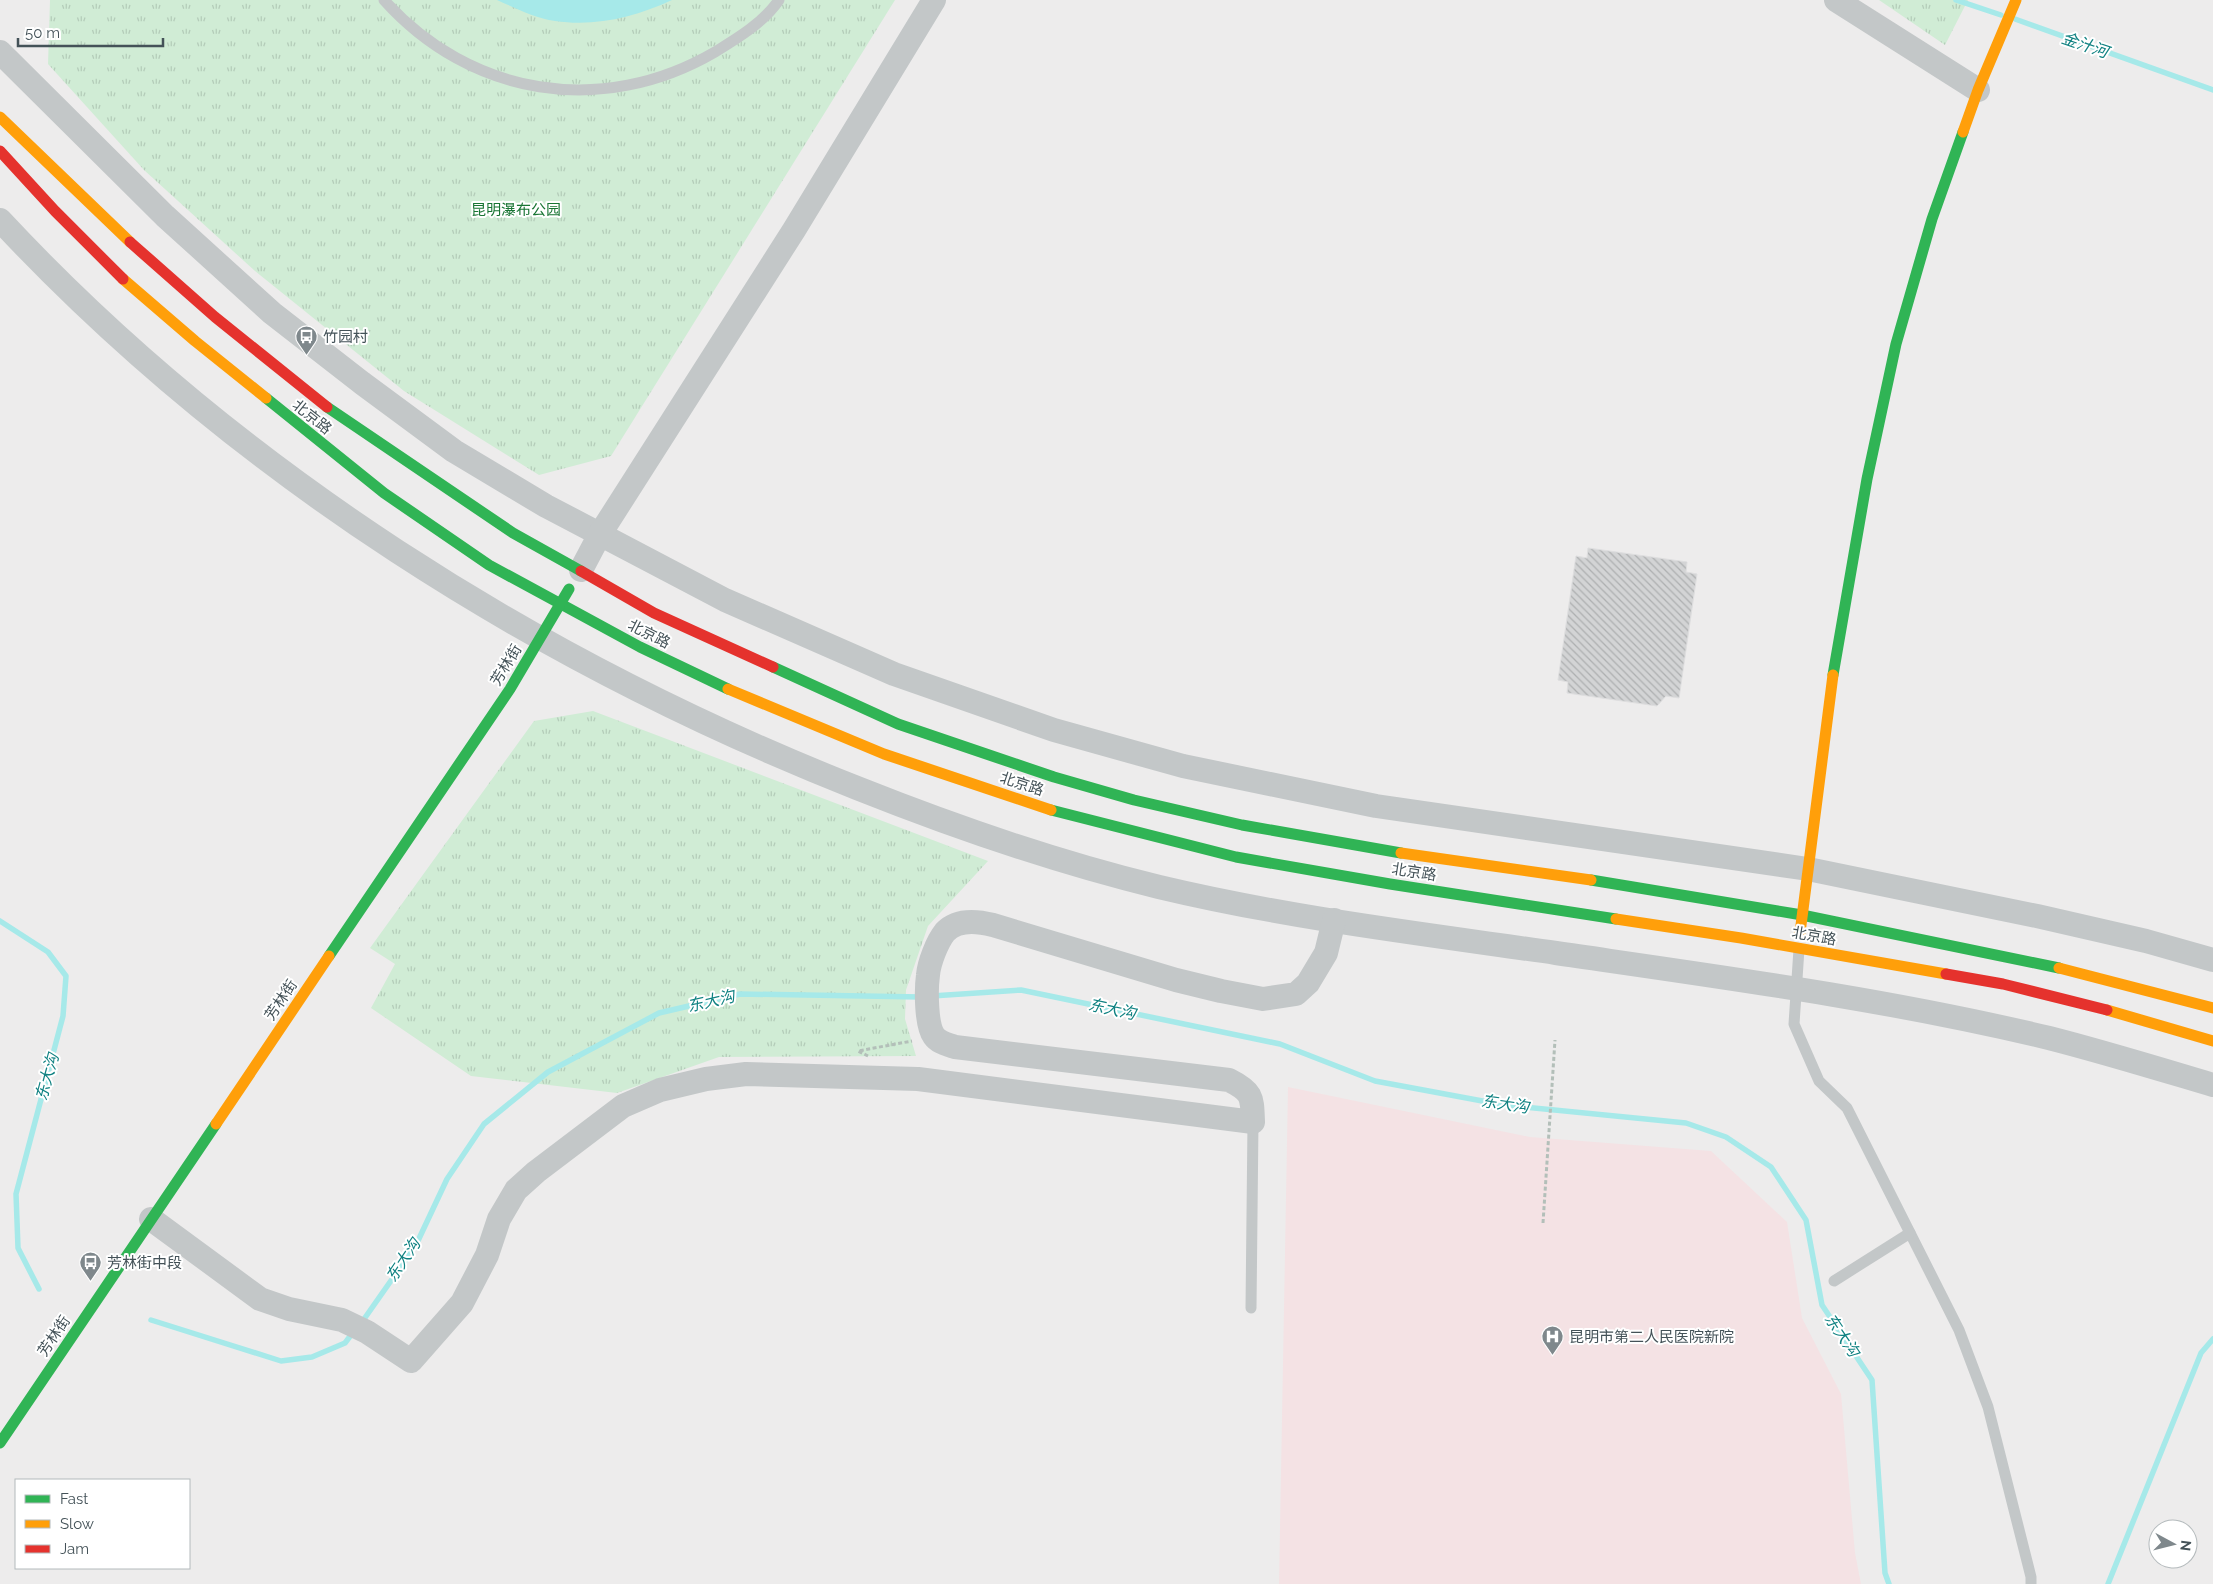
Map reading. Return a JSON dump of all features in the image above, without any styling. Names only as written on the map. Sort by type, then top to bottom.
[{"type":"main road","points":[[1799,949],[1834,665],[1867,479],[1896,344],[1932,219],[1978,90],[2016,0]]},
{"type":"main road","name":"北京路","points":[[0,116],[136,248],[215,318],[318,401],[513,534],[581,570],[654,613],[898,724],[1054,777],[1134,800],[1242,825],[1401,853],[1556,874],[1802,915],[2014,957],[2131,985],[2213,1008]]},
{"type":"main road","name":"北京路","points":[[0,151],[54,211],[114,271],[195,341],[384,493],[489,565],[640,647],[734,692],[884,754],[1044,808],[1236,857],[2003,984],[2124,1014],[2213,1041]]},
{"type":"main road","name":"芳林街","points":[[0,1443],[510,689],[581,570]]},
{"type":"street","points":[[581,570],[600,534],[794,230],[934,0]]},
{"type":"street","points":[[1836,0],[1978,90]]},
{"type":"street","points":[[0,52],[165,216],[272,313],[454,451],[546,506],[724,600],[894,674],[1054,730],[1183,766],[1376,806],[1808,869],[2037,916],[2146,941],[2213,960]]},
{"type":"street","points":[[0,220],[30,252],[134,352],[244,442],[399,554],[540,637],[694,718],[780,758],[914,811],[1034,852],[1157,887],[1249,906],[1334,920],[1795,990],[1955,1018],[2051,1039],[2213,1085]]},
{"type":"street","points":[[151,1219],[260,1298],[289,1309],[342,1320],[367,1332],[411,1362],[462,1303],[486,1255],[499,1219],[516,1190],[536,1172],[623,1106],[660,1090],[706,1078],[746,1074],[918,1079],[1253,1122],[1252,1101],[1245,1088],[1229,1080],[955,1047],[942,1043],[935,1037],[928,1024],[928,976],[938,947],[946,932],[960,923],[976,921],[1220,992],[1263,999],[1280,998],[1296,994],[1308,983],[1326,953],[1334,920]]},
{"type":"lane","points":[[384,0],[417,33],[460,62],[482,72],[521,84],[553,89],[578,90],[626,86],[662,76],[702,59],[746,33],[780,0]]},
{"type":"lane","points":[[1799,949],[1794,1024],[1819,1081],[1848,1108],[1959,1330],[1988,1406],[2031,1577],[2031,1584]]},
{"type":"lane","points":[[1251,1308],[1253,1122]]},
{"type":"lane","points":[[1834,1281],[1910,1233]]},
{"type":"path","points":[[881,1078],[881,1063],[858,1050],[914,1041],[928,1024]]},
{"type":"path","points":[[1543,1223],[1555,1040]]},
{"type":"shaded area","name":"昆明市第二人民医院新院","points":[[1288,1087],[1530,1137],[1711,1151],[1787,1222],[1802,1318],[1841,1394],[1855,1553],[1861,1584],[1279,1584]]},
{"type":"green space","name":"昆明瀑布公园","points":[[50,0],[895,0],[611,456],[539,475],[404,391],[255,271],[144,170],[48,64]]},
{"type":"green space","points":[[1879,0],[1968,0],[1945,45]]},
{"type":"green space","points":[[593,711],[988,861],[928,926],[906,990],[905,1019],[916,1056],[719,1057],[617,1093],[471,1076],[371,1008],[395,964],[370,948],[534,721]]},
{"type":"water","points":[[497,0],[672,0],[630,16],[585,23],[570,23],[540,18]]},
{"type":"building","points":[[1588,548],[1687,562],[1686,572],[1697,574],[1679,698],[1666,696],[1657,706],[1567,693],[1568,682],[1558,680],[1576,556],[1587,558]]},
{"type":"waterway","name":"金汁河","points":[[1956,0],[2001,15]]},
{"type":"waterway","name":"金汁河","points":[[2015,19],[2213,90]]},
{"type":"waterway","name":"东大沟","points":[[0,921],[48,952],[66,976],[63,1016],[16,1194],[18,1248],[39,1289]]},
{"type":"waterway","name":"东大沟","points":[[932,996],[1021,990],[1280,1044],[1375,1081],[1504,1105],[1686,1123],[1726,1137],[1771,1167],[1806,1220],[1822,1305],[1872,1380],[1885,1573],[1889,1584]]},
{"type":"waterway","name":"东大沟","points":[[362,1322],[416,1245],[447,1179],[484,1124],[548,1072],[659,1013],[740,994],[921,997]]},
{"type":"waterway","name":"东大沟","points":[[151,1320],[281,1361],[312,1357],[345,1343],[354,1331]]},
{"type":"waterway","name":"东大沟","points":[[2108,1584],[2201,1353],[2213,1339]]},
{"type":"traffic: fast","points":[[1833,675],[1867,479],[1896,344],[1932,219],[1963,132]]},
{"type":"traffic: fast","points":[[266,398],[384,493],[489,565],[640,647],[728,689]]},
{"type":"traffic: fast","points":[[327,407],[513,533],[581,571]]},
{"type":"traffic: fast","points":[[329,956],[510,689],[569,589]]},
{"type":"traffic: fast","points":[[773,667],[898,724],[1054,777],[1134,800],[1242,825],[1401,853]]},
{"type":"traffic: fast","points":[[1051,810],[1236,857],[1390,884],[1616,919]]},
{"type":"traffic: fast","points":[[1591,880],[1802,915],[2059,968]]},
{"type":"traffic: fast","points":[[0,1443],[216,1124]]},
{"type":"traffic: slow","points":[[1963,132],[1978,90],[2016,0]]},
{"type":"traffic: slow","points":[[0,117],[130,242]]},
{"type":"traffic: slow","points":[[123,279],[195,341],[266,398]]},
{"type":"traffic: slow","points":[[1800,933],[1833,675]]},
{"type":"traffic: slow","points":[[728,689],[884,754],[1051,810]]},
{"type":"traffic: slow","points":[[1401,853],[1591,880]]},
{"type":"traffic: slow","points":[[1616,919],[1741,938],[1946,974]]},
{"type":"traffic: slow","points":[[216,1124],[329,956]]},
{"type":"traffic: slow","points":[[2059,968],[2213,1008]]},
{"type":"traffic: slow","points":[[2107,1010],[2213,1041]]},
{"type":"traffic: jam","points":[[0,151],[55,211],[123,279]]},
{"type":"traffic: jam","points":[[130,242],[215,317],[327,407]]},
{"type":"traffic: jam","points":[[581,571],[654,613],[773,667]]},
{"type":"traffic: jam","points":[[1946,974],[2003,984],[2107,1010]]},
{"type":"place","name":"竹园村","points":[[307,356]]},
{"type":"place","name":"芳林街中段","points":[[91,1282]]},
{"type":"place","name":"昆明市第二人民医院新院","points":[[1553,1356]]}]
